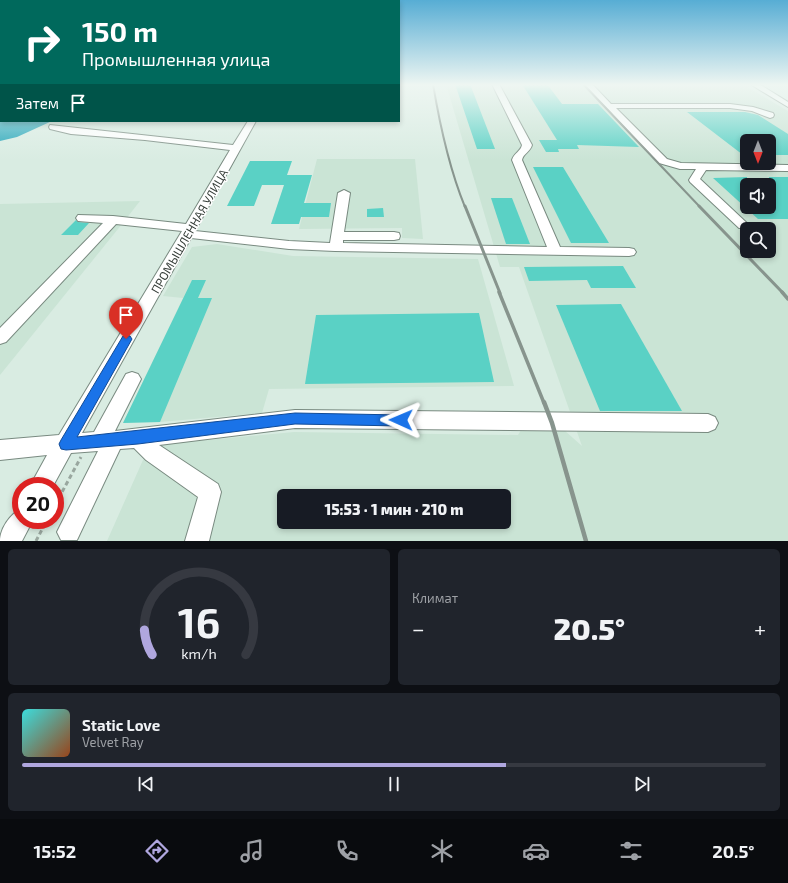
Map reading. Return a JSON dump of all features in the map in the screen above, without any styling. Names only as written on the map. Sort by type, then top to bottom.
[{"type":"street","points":[[508,109],[527,145],[526,149],[518,156],[517,160],[555,251]]},
{"type":"street","points":[[612,109],[663,161],[680,166],[788,168]]},
{"type":"street","points":[[754,109],[770,115]]},
{"type":"street","name":"ПРОМЫШЛЕННАЯ УЛИЦА","points":[[46,477],[251,122]]},
{"type":"street","points":[[53,127],[236,148]]},
{"type":"street","points":[[703,167],[694,180],[740,222]]},
{"type":"street","points":[[336,242],[344,193]]},
{"type":"street","points":[[82,218],[113,220],[289,244],[336,242],[394,236]]},
{"type":"street","points":[[0,338],[113,220]]},
{"type":"street","points":[[336,242],[555,251],[629,252]]},
{"type":"street","points":[[69,532],[101,441],[132,380]]},
{"type":"street","points":[[0,450],[138,438],[295,419],[708,424]]},
{"type":"street","points":[[138,438],[154,452],[210,492],[197,541]]},
{"type":"street","points":[[9,541],[16,529]]},
{"type":"path","points":[[64,492],[101,441]]},
{"type":"path","points":[[36,541],[42,529]]},
{"type":"shaded area","points":[[453,109],[785,109],[788,111],[788,541],[107,541],[143,460],[164,444],[294,432],[518,435],[521,430],[564,430],[582,446],[519,267],[500,267]]},
{"type":"shaded area","points":[[317,159],[415,159],[423,239],[402,238],[402,228],[299,229]]},
{"type":"shaded area","points":[[140,201],[122,224],[0,375],[0,204]]},
{"type":"shaded area","points":[[217,244],[293,256],[478,259],[514,386],[269,389],[262,413],[160,422],[123,423],[183,298],[163,296],[192,247]]},
{"type":"water","points":[[0,122],[50,122],[17,137],[0,141]]},
{"type":"building","points":[[464,109],[480,109],[495,149],[477,149]]},
{"type":"building","points":[[538,109],[603,109],[639,147],[577,145],[579,149],[558,149],[559,152],[546,152],[539,140],[557,140]]},
{"type":"building","points":[[687,112],[745,112],[758,115],[788,134],[788,155],[776,155],[776,134],[740,134],[740,153]]},
{"type":"building","points":[[250,161],[292,161],[287,175],[312,175],[304,203],[331,203],[329,217],[301,217],[299,224],[271,224],[284,185],[262,185],[254,206],[227,206]]},
{"type":"building","points":[[533,167],[563,167],[609,243],[571,243]]},
{"type":"building","points":[[747,177],[740,178],[740,203],[713,178]]},
{"type":"building","points":[[769,177],[788,177],[788,219],[758,219],[753,214],[776,214],[776,178]]},
{"type":"building","points":[[491,198],[512,198],[530,244],[506,244]]},
{"type":"building","points":[[383,208],[384,217],[367,217],[367,209]]},
{"type":"building","points":[[76,220],[78,222],[89,223],[78,235],[61,235]]},
{"type":"building","points":[[623,266],[636,288],[591,288],[587,280],[529,281],[524,267]]},
{"type":"building","points":[[192,280],[206,280],[198,298],[212,298],[160,422],[123,423]]},
{"type":"building","points":[[621,304],[682,411],[600,411],[556,305]]},
{"type":"building","points":[[479,313],[494,382],[305,384],[316,315]]},
{"type":"railway","points":[[438,109],[454,177],[465,207]]},
{"type":"railway","points":[[607,109],[700,207]]},
{"type":"railway","points":[[465,206],[500,293]]},
{"type":"railway","points":[[699,206],[783,293]]},
{"type":"railway","points":[[499,292],[544,403]]},
{"type":"railway","points":[[782,292],[788,299]]},
{"type":"railway","points":[[544,402],[552,423],[586,541]]},
{"type":"route","points":[[126,339],[66,444],[138,438],[295,419],[401,420]]}]
